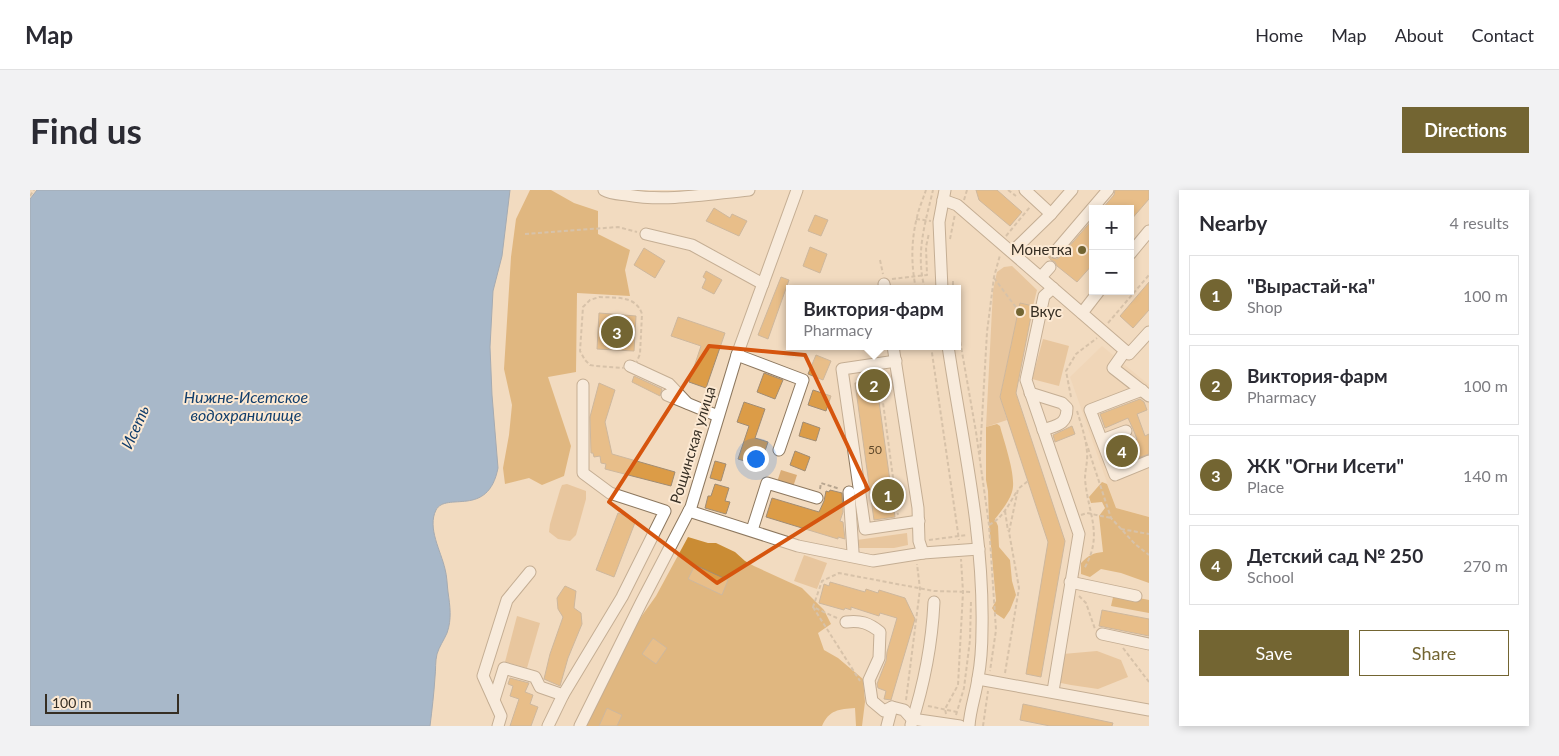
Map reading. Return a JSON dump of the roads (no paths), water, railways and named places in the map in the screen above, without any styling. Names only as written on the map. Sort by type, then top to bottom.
[{"type":"street","points":[[604,190],[609,193],[644,198],[686,197],[749,190]]},
{"type":"street","name":"Рощинская улица","points":[[580,726],[689,511],[737,354],[797,190]]},
{"type":"street","points":[[1007,245],[1051,214],[1072,190]]},
{"type":"street","points":[[1055,252],[1108,190]]},
{"type":"street","points":[[1020,193],[1051,214]]},
{"type":"street","points":[[942,285],[938,222],[944,195],[960,203],[1040,277],[1127,352]]},
{"type":"street","points":[[1133,250],[1149,231]]},
{"type":"street","points":[[646,234],[692,246],[763,284]]},
{"type":"street","points":[[1040,277],[1050,267]]},
{"type":"street","points":[[1053,288],[1044,296],[1026,380],[1079,534],[1053,691]]},
{"type":"street","points":[[1082,313],[1096,295]]},
{"type":"street","points":[[1145,393],[1113,368],[1149,332]]},
{"type":"street","points":[[893,350],[892,362],[920,520],[920,554]]},
{"type":"street","points":[[949,350],[972,484],[969,550],[982,629],[978,679],[970,712],[969,726]]},
{"type":"street","points":[[737,354],[803,380],[779,450]]},
{"type":"street","points":[[892,362],[842,368],[865,528],[920,520]]},
{"type":"street","points":[[630,366],[669,384],[687,403]]},
{"type":"street","points":[[548,726],[563,695],[622,597],[665,511],[610,493],[583,473],[583,385]]},
{"type":"street","points":[[1030,393],[1062,403],[1067,408],[1067,416],[1062,422],[1043,430]]},
{"type":"street","points":[[1145,393],[1090,410],[1115,475],[1149,461]]},
{"type":"street","points":[[667,395],[718,416]]},
{"type":"street","points":[[1102,440],[1126,431]]},
{"type":"street","points":[[754,528],[768,483],[817,498]]},
{"type":"street","points":[[849,492],[853,552]]},
{"type":"street","points":[[689,511],[798,546],[873,561],[920,554],[969,550]]},
{"type":"street","points":[[498,726],[501,716],[483,676],[508,600],[530,572]]},
{"type":"street","points":[[1072,584],[1136,596]]},
{"type":"street","points":[[622,597],[635,599],[641,603]]},
{"type":"street","points":[[915,722],[925,677],[934,602]]},
{"type":"street","points":[[846,622],[857,621],[872,626],[880,632],[879,658],[869,680],[872,701],[884,712],[892,707],[904,710],[915,722],[953,725]]},
{"type":"street","points":[[1102,634],[1149,644]]},
{"type":"street","points":[[494,700],[504,668],[535,677],[540,687],[563,695]]},
{"type":"street","points":[[978,679],[1053,691],[1149,710]]},
{"type":"street","points":[[887,726],[892,707]]},
{"type":"water","name":"Нижне-Исетское водохранилище","points":[[37,190],[510,190],[502,256],[493,291],[490,347],[498,468],[493,484],[486,493],[477,499],[441,505],[436,510],[434,517],[434,532],[446,574],[450,618],[449,628],[436,657],[430,726],[30,726],[30,199]]},
{"type":"place","name":"Монетка","points":[[1082,250]]},
{"type":"place","name":"Вкус","points":[[1020,312]]},
{"type":"place","name":"ЖК \"Огни Исети\"","points":[[617,332]]},
{"type":"place","name":"Виктория-фарм","points":[[874,385]]},
{"type":"place","name":"Детский сад № 250","points":[[1122,451]]},
{"type":"place","name":"\"Вырастай-ка\"","points":[[888,495]]},
{"type":"water label","name":"Исеть","points":[[135,427]]}]
